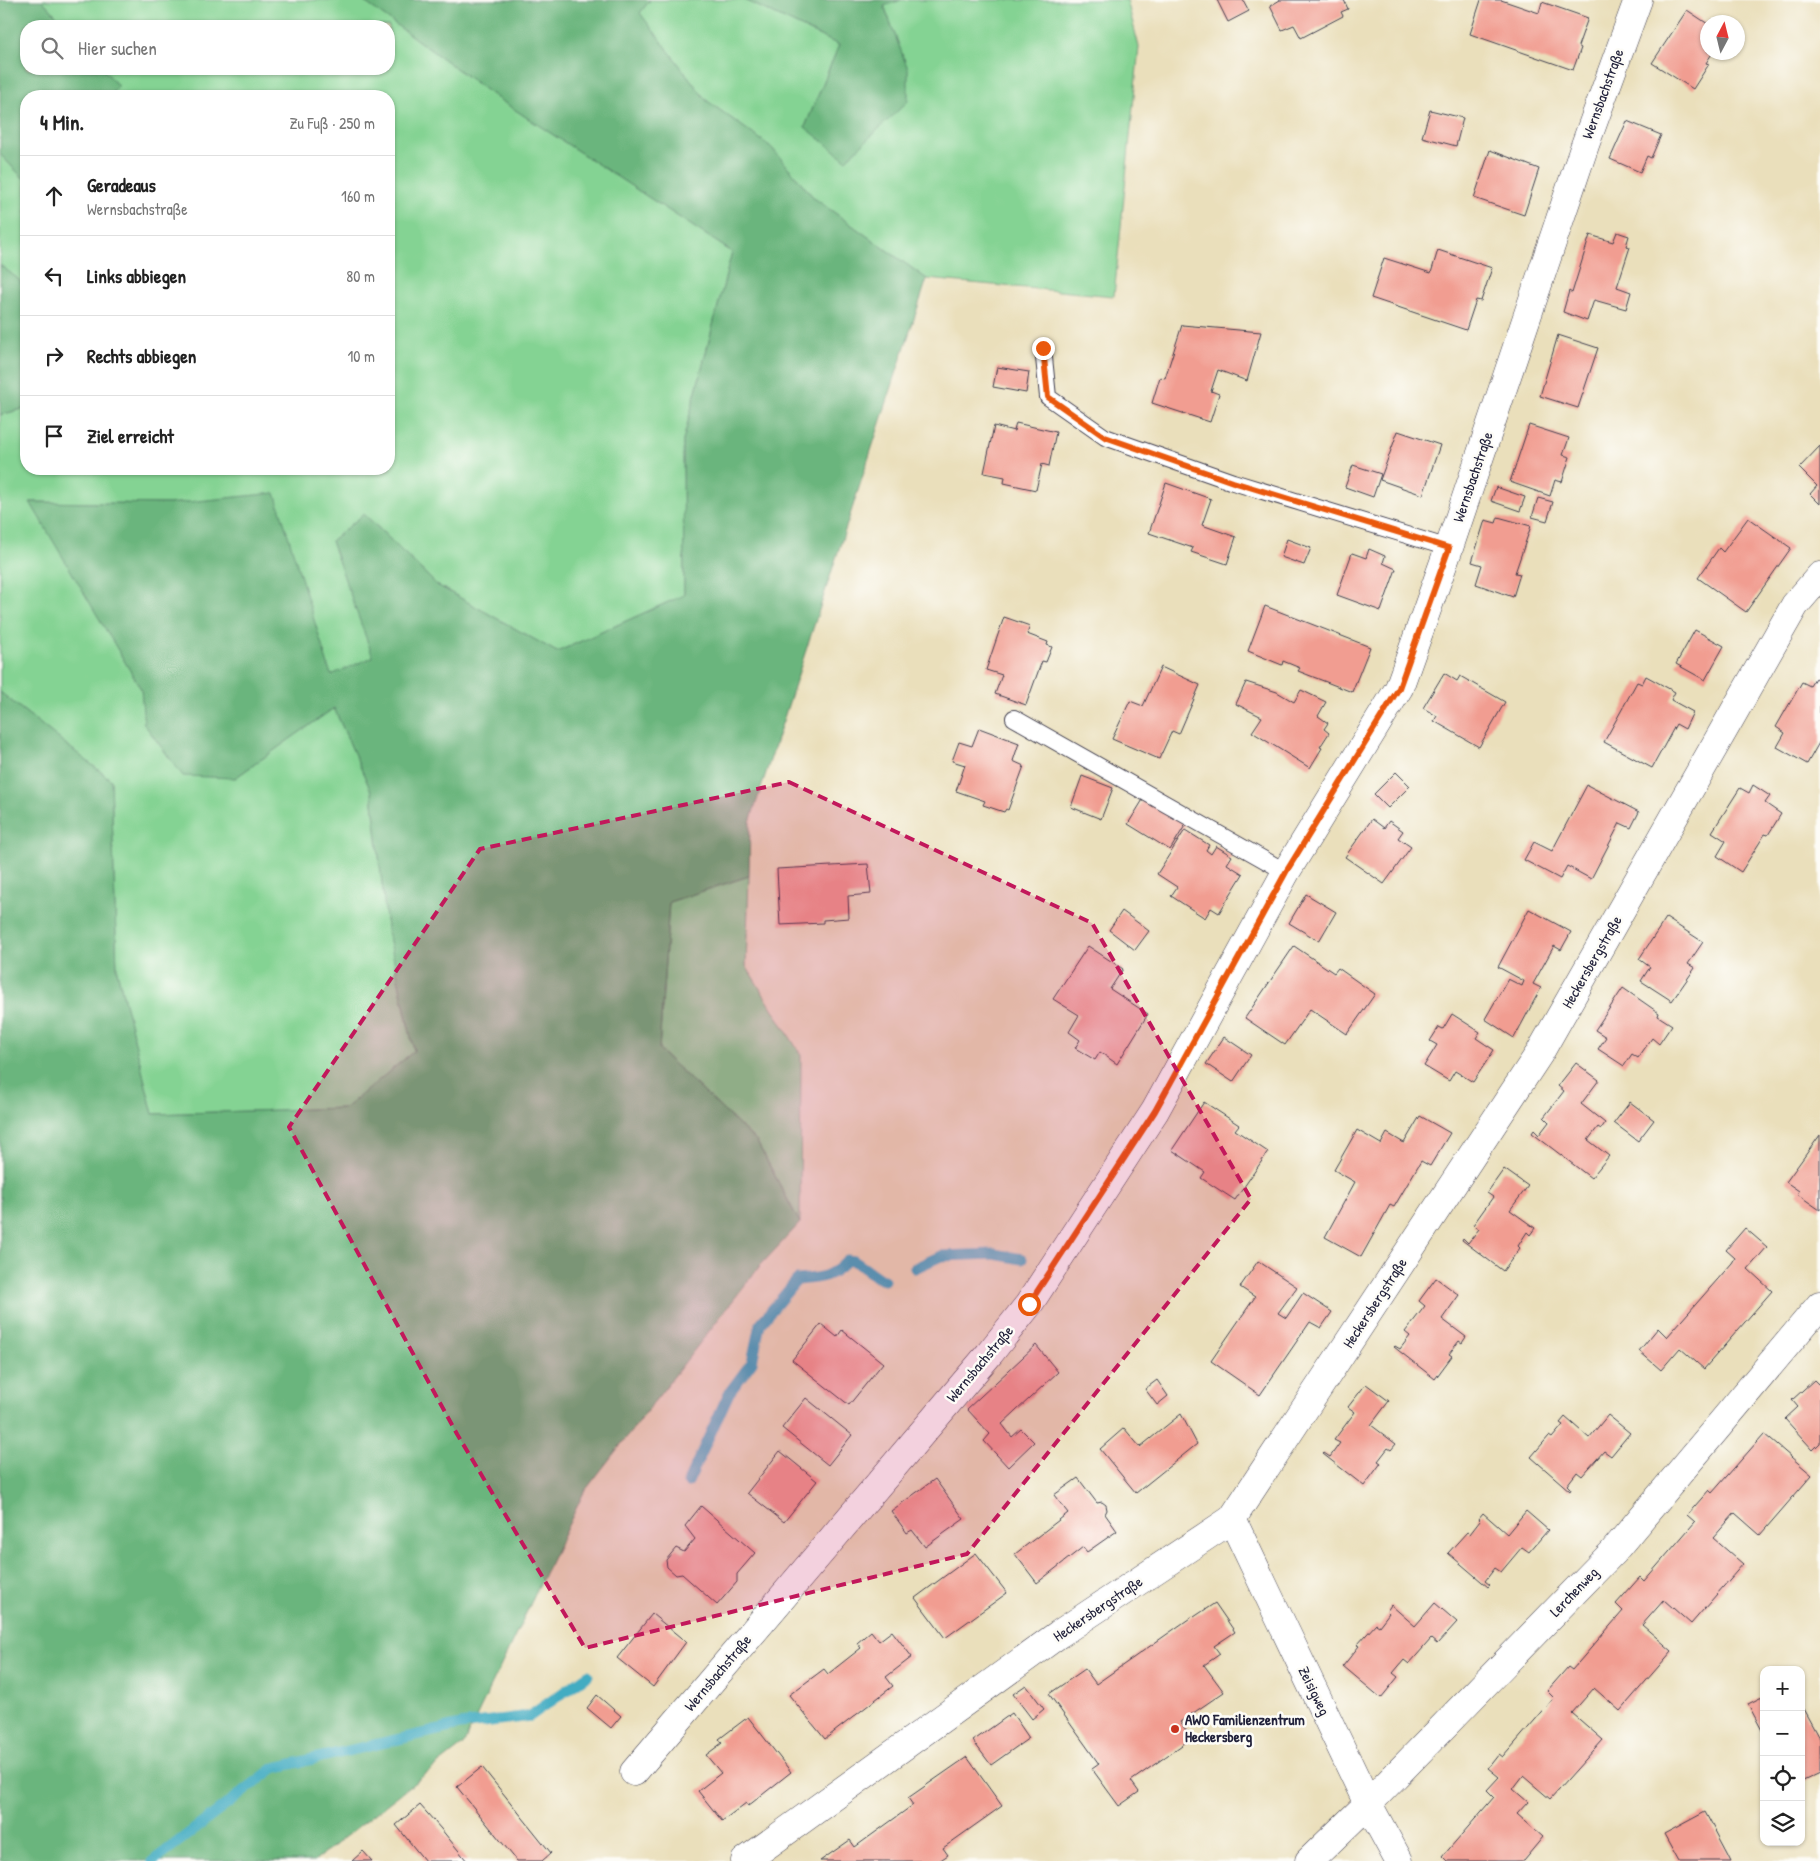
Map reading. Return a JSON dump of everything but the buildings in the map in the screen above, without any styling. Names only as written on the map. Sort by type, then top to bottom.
[{"type":"street","name":"Wernsbachstraße","points":[[634,1772],[983,1361],[1029,1304],[1155,1111],[1286,872],[1399,688],[1449,548],[1581,155],[1638,0]]},
{"type":"street","name":"Heckersbergstraße","points":[[745,1861],[1059,1634],[1232,1519],[1539,1054],[1795,605],[1820,576]]},
{"type":"street","name":"Lerchenweg","points":[[1309,1861],[1368,1804],[1613,1552],[1820,1305]]},
{"type":"street","name":"Zeisigweg","points":[[1232,1519],[1368,1804],[1398,1861]]},
{"type":"lane","points":[[1043,348],[1048,397],[1105,437],[1233,482],[1449,548]]},
{"type":"lane","points":[[1014,718],[1286,872]]},
{"type":"highlighted area","points":[[789,782],[1092,923],[1251,1199],[967,1554],[585,1648],[457,1434],[289,1127],[480,849]]},
{"type":"green space","points":[[0,0],[42,0],[60,20],[20,20],[20,75],[108,75],[118,86],[115,90],[20,90],[20,175],[0,154]]},
{"type":"green space","points":[[42,0],[362,0],[390,20],[60,20]]},
{"type":"green space","points":[[362,0],[650,0],[640,13],[706,100],[771,147],[814,198],[927,279],[750,822],[749,876],[669,902],[659,1050],[757,1142],[800,1223],[759,1267],[584,1492],[463,1745],[314,1861],[0,1861],[0,692],[111,780],[117,971],[153,1114],[345,1108],[414,1051],[387,928],[372,793],[334,708],[235,778],[183,776],[144,724],[141,689],[30,502],[169,504],[275,493],[331,675],[373,657],[331,541],[364,514],[437,585],[557,652],[684,595],[683,441],[732,252],[497,98],[395,24],[395,20],[390,20]]},
{"type":"green space","points":[[650,0],[745,0],[839,45],[805,127],[905,62],[884,5],[901,0],[1127,0],[1139,47],[1114,296],[927,279],[814,198],[771,147],[706,100],[639,13]]},
{"type":"green space","points":[[745,0],[901,0],[884,6],[908,69],[908,101],[846,160],[805,127],[839,45]]},
{"type":"green space","points":[[395,24],[497,98],[732,252],[683,441],[684,595],[557,652],[437,585],[364,514],[331,541],[374,657],[331,676],[274,494],[169,504],[31,502],[141,689],[145,724],[235,778],[334,708],[372,793],[387,928],[414,1051],[346,1108],[153,1114],[117,971],[111,780],[0,692],[0,415],[20,410],[20,475],[395,475],[395,90],[115,90],[118,86],[108,75],[395,75]]},
{"type":"green space","points":[[0,154],[20,175],[20,282],[0,265]]},
{"type":"green space","points":[[0,265],[20,282],[20,410],[0,415]]},
{"type":"green space","points":[[749,876],[746,966],[801,1055],[800,1223],[757,1142],[659,1050],[669,902]]},
{"type":"waterway","points":[[915,1268],[941,1256],[994,1254],[1022,1259]]},
{"type":"waterway","points":[[688,1482],[729,1393],[752,1362],[760,1324],[797,1280],[825,1276],[836,1270],[847,1260],[854,1261],[884,1280]]},
{"type":"waterway","points":[[153,1861],[274,1768],[460,1725],[530,1716],[588,1675]]},
{"type":"place","name":"AWO Familienzentrum Heckersberg","points":[[1175,1729]]},
{"type":"route","points":[[1029,1304],[1155,1111],[1286,872],[1399,688],[1449,548],[1233,482],[1105,437],[1048,397],[1043,348]]}]
